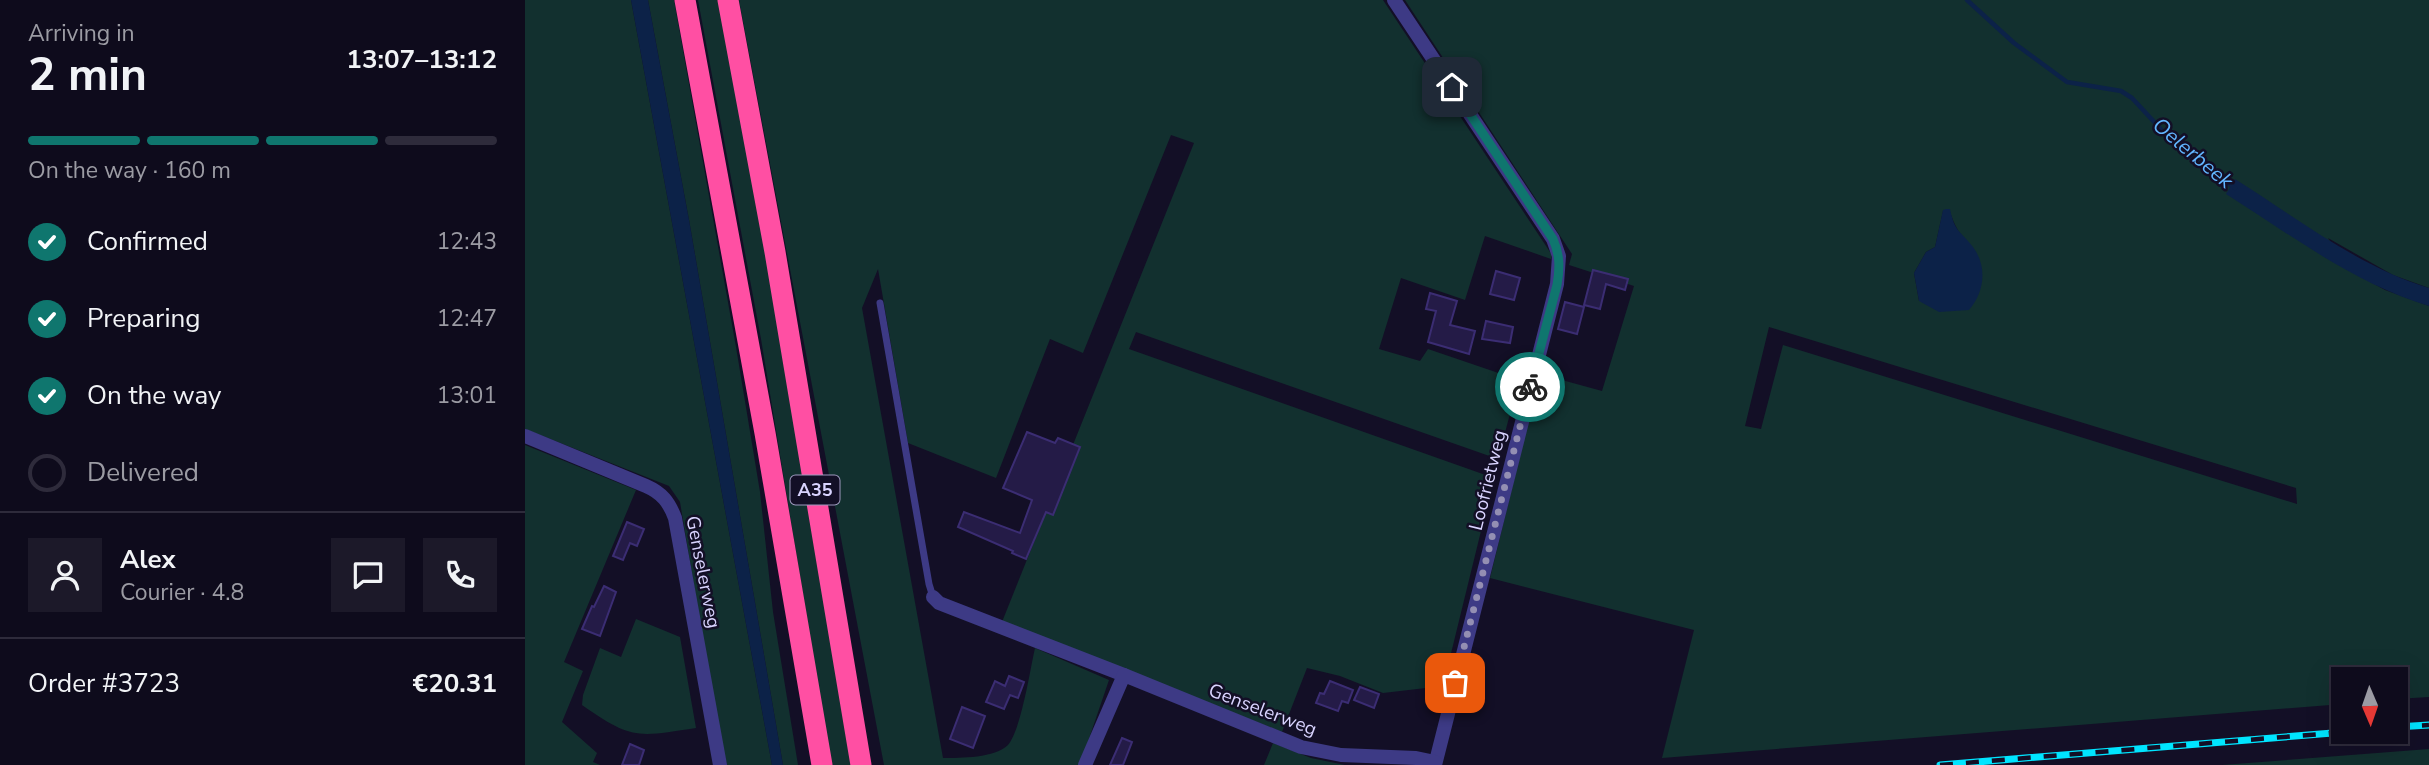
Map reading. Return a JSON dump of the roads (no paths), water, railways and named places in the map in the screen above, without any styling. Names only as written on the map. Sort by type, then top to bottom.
[{"type":"highway","name":"A35","points":[[685,0],[765,433],[822,765]]},
{"type":"highway","name":"A35","points":[[728,0],[775,252],[861,765]]},
{"type":"street","name":"Loofrietweg","points":[[1394,0],[1553,239],[1559,256],[1557,285],[1435,763]]},
{"type":"street","name":"Genselerweg","points":[[525,436],[646,485],[659,492],[670,505],[675,518],[720,765]]},
{"type":"street","name":"Genselerweg","points":[[933,597],[939,603],[1301,747],[1341,754],[1416,758],[1435,763]]},
{"type":"street","points":[[1085,765],[1124,675]]},
{"type":"lane","points":[[880,303],[933,597]]},
{"type":"water","points":[[631,0],[648,0],[689,220],[783,765],[772,765]]},
{"type":"water","points":[[2235,179],[2353,255],[2403,279],[2429,288],[2429,306],[2375,285],[2299,242],[2226,194]]},
{"type":"water","points":[[1950,209],[1956,227],[1973,247],[1981,263],[1981,288],[1969,310],[1939,312],[1919,301],[1914,273],[1926,252],[1935,247],[1943,210]]},
{"type":"waterway","name":"Oelerbeek","points":[[1967,0],[2014,43],[2067,82],[2121,91],[2132,98],[2182,152],[2235,188]]},
{"type":"railway","points":[[2408,726],[2429,725]]},
{"type":"railway","points":[[1940,765],[2331,733]]}]
